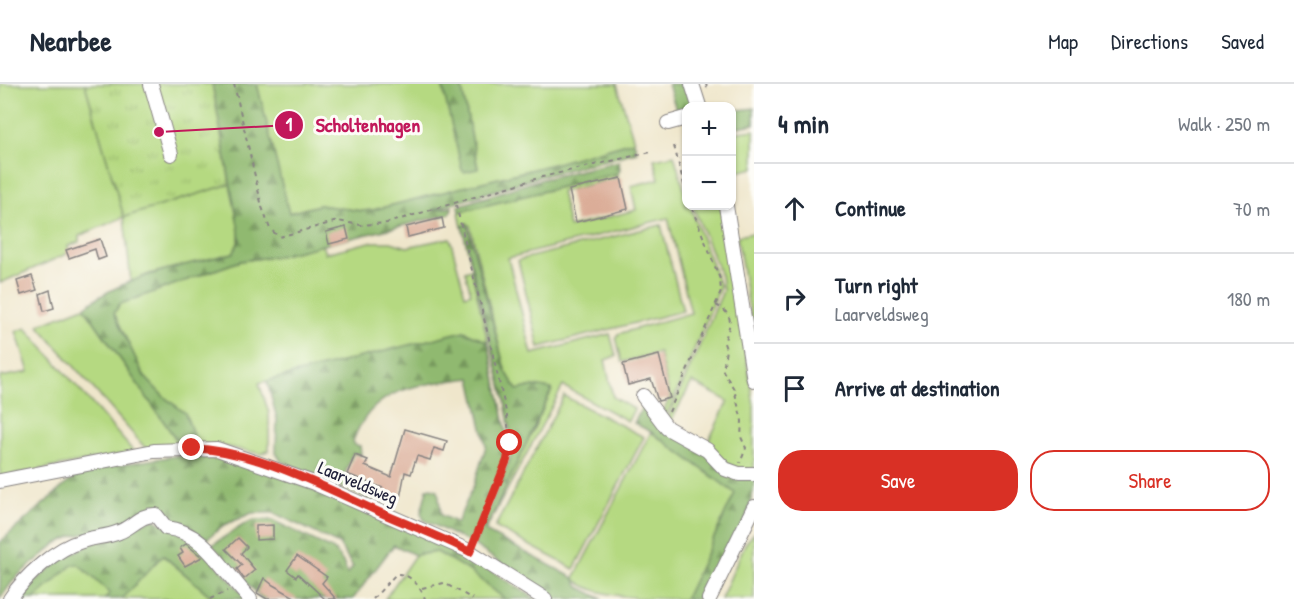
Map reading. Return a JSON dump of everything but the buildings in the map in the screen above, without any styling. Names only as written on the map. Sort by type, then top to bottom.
[{"type":"street","points":[[150,84],[171,154]]},
{"type":"street","points":[[692,84],[698,102]]},
{"type":"street","points":[[668,123],[682,119]]},
{"type":"street","points":[[727,210],[754,380]]},
{"type":"street","points":[[643,396],[663,425],[707,450],[725,469],[739,474],[754,474]]},
{"type":"street","name":"Laarveldsweg","points":[[0,481],[154,451],[217,449],[249,458],[314,483],[470,552],[545,599]]},
{"type":"street","points":[[10,599],[17,588],[63,549],[81,541],[121,532],[149,514],[156,515],[166,528],[181,529],[200,542],[250,599]]},
{"type":"street","points":[[709,599],[753,514]]},
{"type":"path","points":[[234,84],[262,207],[270,229],[279,237],[338,221],[361,225],[387,223],[542,177],[651,152]]},
{"type":"path","points":[[674,146],[682,174]]},
{"type":"path","points":[[455,204],[491,346],[510,443],[507,460],[470,552]]},
{"type":"path","points":[[663,425],[721,292],[720,279],[694,210]]},
{"type":"path","points":[[716,305],[726,310],[730,319],[730,328],[724,343],[726,349],[723,370],[734,389],[742,421],[741,437],[746,448],[739,474]]},
{"type":"path","points":[[373,599],[396,574],[409,578],[422,588],[425,599]]},
{"type":"path","points":[[422,588],[444,583],[473,599]]},
{"type":"path","points":[[210,599],[222,595],[236,584]]},
{"type":"green space","points":[[0,84],[85,84],[124,217],[79,236],[79,242],[68,246],[69,253],[0,283]]},
{"type":"green space","points":[[85,84],[212,84],[230,184],[124,217]]},
{"type":"green space","points":[[212,84],[257,84],[289,213],[319,205],[362,211],[373,210],[634,141],[637,152],[538,177],[432,210],[452,207],[450,214],[278,256],[240,261],[120,304],[114,313],[144,376],[163,396],[185,413],[197,445],[180,445],[84,307],[100,296],[136,279],[233,253],[240,239]]},
{"type":"green space","points":[[257,84],[442,84],[464,172],[478,168],[461,84],[617,84],[634,141],[373,210],[362,211],[319,205],[288,213]]},
{"type":"green space","points":[[442,84],[461,84],[478,169],[464,172],[462,170]]},
{"type":"green space","points":[[668,84],[688,84],[691,102],[682,102],[682,114],[678,116]]},
{"type":"green space","points":[[754,108],[754,124],[736,127],[736,110]]},
{"type":"green space","points":[[754,130],[754,168],[736,172],[736,132]]},
{"type":"green space","points":[[674,155],[682,182],[682,210],[691,210],[720,287],[670,408],[665,417],[658,412],[664,410],[670,397],[659,353],[622,362],[616,337],[618,334],[691,313],[668,218],[508,258],[532,354],[610,334],[616,356],[605,360],[613,397],[634,409],[628,421],[563,386],[485,531],[552,390],[534,386],[517,390],[505,370],[470,226],[467,223],[462,227],[459,212],[618,173],[618,177],[561,192],[569,227],[636,210],[631,186],[659,179],[654,159]]},
{"type":"green space","points":[[619,161],[618,173],[459,212],[458,206],[535,181]]},
{"type":"green space","points":[[230,184],[238,220],[239,238],[233,253],[149,274],[131,282],[124,217]]},
{"type":"green space","points":[[695,210],[723,210],[754,406],[754,470],[732,468],[707,444],[728,401],[692,382],[669,425],[666,423],[723,291],[721,276]]},
{"type":"green space","points":[[467,223],[505,370],[517,390],[534,386],[552,389],[485,531],[574,578],[579,587],[602,599],[554,599],[474,545],[510,458],[512,444],[505,401],[462,227]]},
{"type":"green space","points":[[661,225],[683,311],[539,347],[518,260]]},
{"type":"green space","points":[[754,233],[754,337],[737,236]]},
{"type":"green space","points":[[450,238],[465,295],[471,293],[465,271],[471,269],[488,342],[464,331],[259,383],[269,413],[269,450],[262,454],[223,446],[197,445],[185,413],[163,396],[144,376],[114,313],[120,304],[240,261],[278,256],[322,245],[325,253],[370,242],[391,242],[407,247]]},
{"type":"green space","points":[[84,307],[180,445],[147,450],[38,325]]},
{"type":"green space","points":[[26,328],[134,452],[0,477],[0,377],[29,372],[16,331]]},
{"type":"green space","points":[[464,331],[488,342],[509,445],[505,461],[470,543],[424,520],[421,513],[427,489],[431,488],[438,490],[441,515],[457,523],[474,485],[486,446],[471,378],[417,386],[400,391],[386,398],[373,409],[362,423],[353,441],[355,445],[360,446],[361,455],[353,453],[344,476],[377,490],[373,501],[281,461],[276,453],[277,419],[267,381]]},
{"type":"green space","points":[[564,396],[644,437],[574,569],[495,527]]},
{"type":"green space","points":[[644,404],[656,423],[754,479],[753,494],[743,525],[705,599],[685,599],[735,493],[651,432],[634,423]]},
{"type":"green space","points":[[651,432],[735,493],[685,599],[641,598],[609,594],[583,585],[574,578]]},
{"type":"green space","points":[[175,456],[222,458],[280,476],[453,547],[536,599],[505,599],[468,570],[437,552],[415,555],[394,545],[353,599],[262,599],[212,545],[254,520],[272,520],[334,550],[343,562],[347,574],[353,567],[339,544],[274,513],[252,513],[224,525],[207,539],[182,524],[174,525],[168,522],[163,513],[158,510],[121,527],[73,536],[56,544],[15,578],[0,599],[0,542],[81,471]]},
{"type":"green space","points":[[153,519],[195,540],[247,599],[214,599],[163,555],[122,599],[105,599],[110,593],[78,564],[72,565],[34,599],[19,599],[48,570],[80,549]]},
{"type":"green space","points":[[754,533],[754,599],[721,599],[745,544]]},
{"type":"green space","points":[[437,552],[468,570],[505,599],[385,599],[415,555]]},
{"type":"green space","points":[[162,555],[214,599],[122,599]]},
{"type":"green space","points":[[79,564],[110,593],[105,599],[34,599],[72,565]]},
{"type":"place","name":"Scholtenhagen","points":[[159,132]]},
{"type":"route","points":[[192,448],[217,449],[249,458],[314,483],[470,552],[507,460],[510,443]]}]
